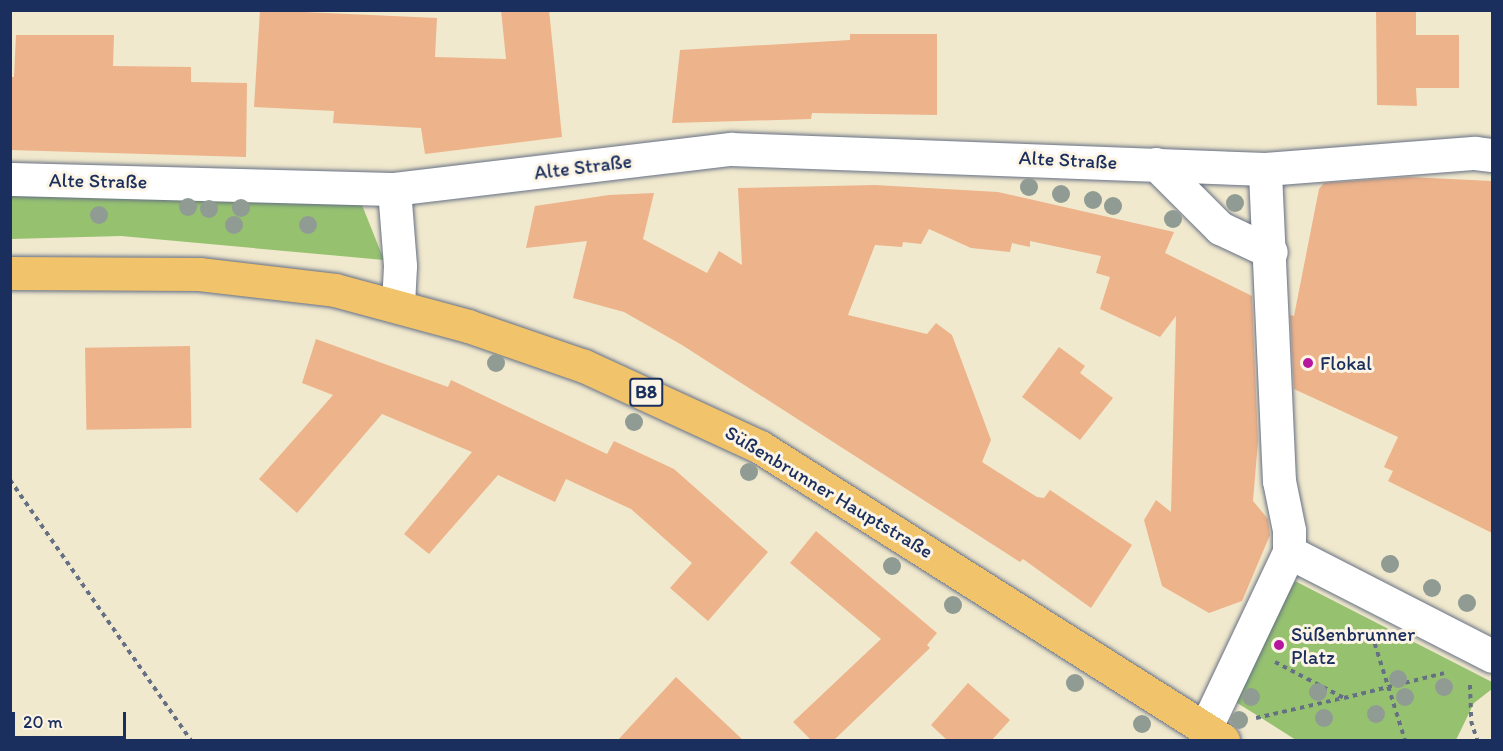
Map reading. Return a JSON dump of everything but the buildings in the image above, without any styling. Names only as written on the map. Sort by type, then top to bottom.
[{"type":"main road","name":"Süßenbrunner Hauptstraße","points":[[10,273],[199,274],[264,280],[398,305],[584,366],[760,447],[1214,735]]},
{"type":"street","name":"Alte Straße","points":[[10,179],[394,189],[731,149],[1265,169],[1475,153],[1492,155]]},
{"type":"street","points":[[1156,164],[1220,228],[1271,252]]},
{"type":"street","points":[[1214,735],[1288,552],[1290,530],[1279,481],[1271,252],[1265,169]]},
{"type":"street","points":[[394,189],[400,266],[398,305]]},
{"type":"street","points":[[1288,552],[1358,590],[1481,666]]},
{"type":"path","points":[[10,480],[190,741]]},
{"type":"path","points":[[1358,590],[1405,741]]},
{"type":"path","points":[[1265,657],[1344,698]]},
{"type":"path","points":[[1477,741],[1471,721],[1481,666]]},
{"type":"path","points":[[1256,718],[1389,689],[1449,671]]},
{"type":"green space","points":[[11,193],[362,205],[384,260],[121,236],[11,239]]},
{"type":"green space","points":[[1295,581],[1492,682],[1492,689],[1474,703],[1456,740],[1296,740],[1231,699]]},
{"type":"place","name":"Flokal","points":[[1308,363]]},
{"type":"place","name":"Süßenbrunner Platz","points":[[1279,645]]}]
